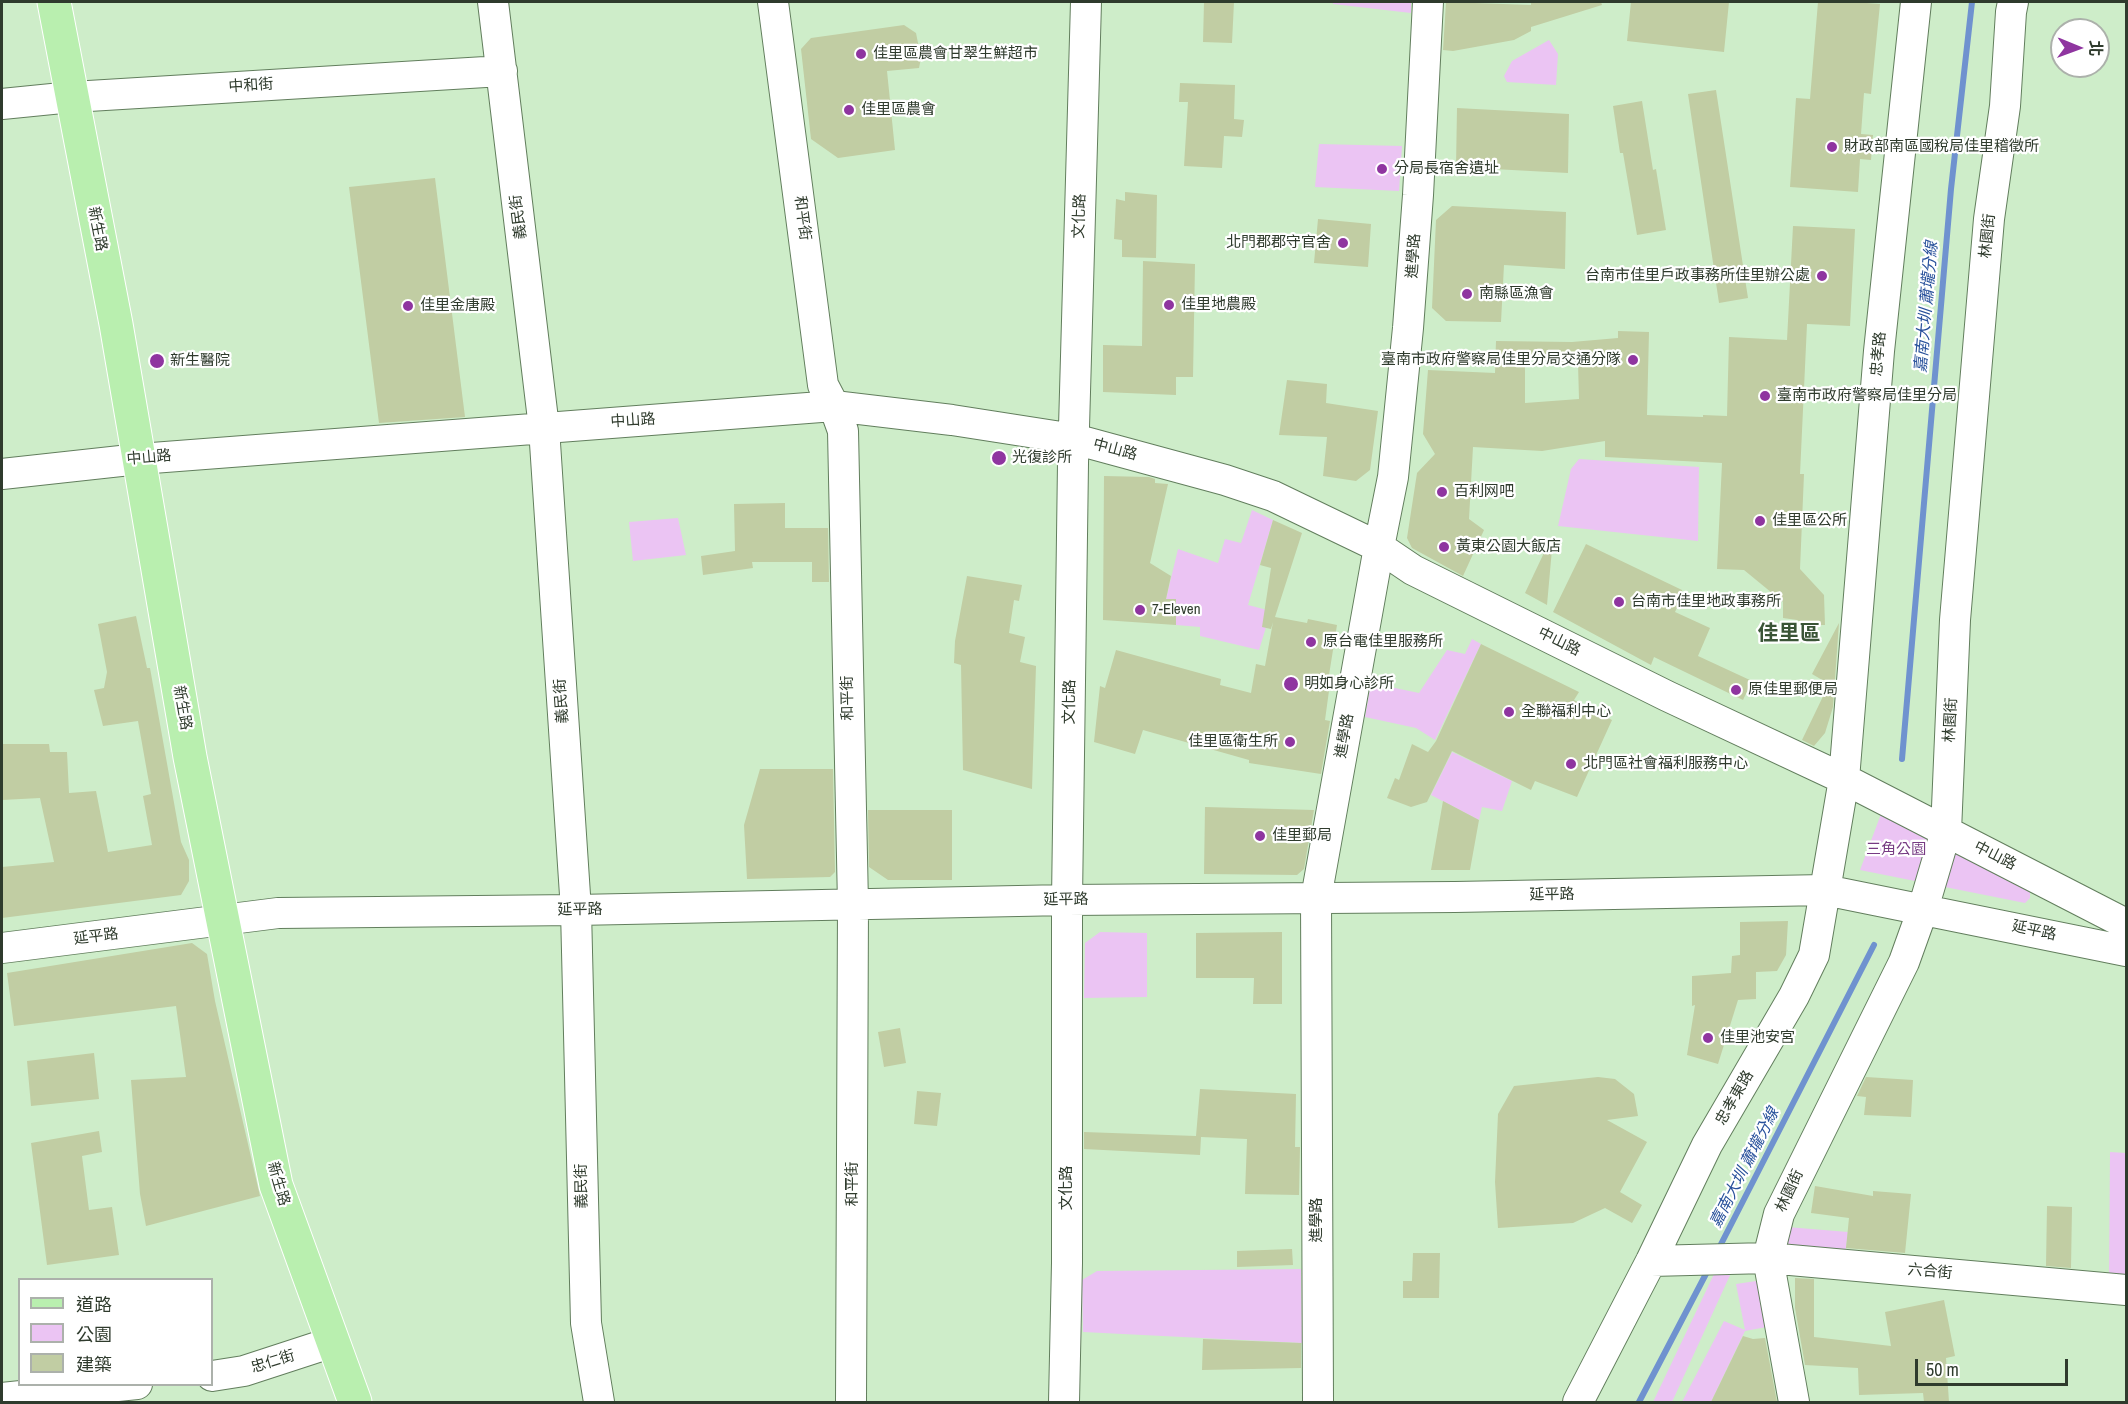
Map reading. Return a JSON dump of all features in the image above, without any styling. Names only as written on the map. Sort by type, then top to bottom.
[{"type":"main road","name":"新生路","points":[[54,2],[116,324],[190,757],[276,1185],[355,1402]]},
{"type":"street","name":"義民街","points":[[493,2],[544,428],[576,910],[586,1323],[598,1402]]},
{"type":"street","name":"和平街","points":[[773,2],[823,385],[843,431],[853,904],[851,1402]]},
{"type":"street","name":"文化路","points":[[1064,1402],[1067,1263],[1067,900],[1074,439],[1086,2]]},
{"type":"street","name":"進學路","points":[[1318,1402],[1316,898],[1393,477],[1408,328],[1419,183],[1428,2]]},
{"type":"street","name":"忠孝路","points":[[1844,779],[1880,339],[1916,2]]},
{"type":"street","name":"林園街","points":[[1794,1402],[1768,1258],[1779,1214],[1905,962],[1946,831],[1956,608],[1989,219],[2005,106],[2013,2]]},
{"type":"street","name":"中和街","points":[[2,104],[72,97],[502,70]]},
{"type":"street","name":"中山路","points":[[2,474],[139,459],[834,406],[952,420],[1074,439],[1225,480],[1274,496],[1379,547],[1413,570],[1667,696],[1844,779],[2127,924]]},
{"type":"street","name":"忠孝東路","points":[[1578,1402],[1651,1261],[1707,1145],[1794,996],[1814,955],[1844,779]]},
{"type":"street","name":"延平路","points":[[2,948],[279,913],[1825,890],[2127,951]]},
{"type":"street","name":"六合街","points":[[1651,1261],[1768,1258],[2127,1290]]},
{"type":"street","name":"忠仁街","points":[[213,1376],[244,1371],[333,1342]]},
{"type":"street","points":[[2,1398],[118,1386]]},
{"type":"green space","points":[[1333,2],[1411,2],[1411,13],[1333,4]]},
{"type":"green space","points":[[1549,40],[1558,54],[1556,85],[1507,82],[1504,76],[1512,61]]},
{"type":"green space","points":[[1319,144],[1402,146],[1399,191],[1315,187]]},
{"type":"green space","points":[[1579,459],[1699,467],[1698,541],[1558,526],[1571,469]]},
{"type":"green space","points":[[1252,510],[1273,520],[1248,605],[1271,611],[1259,650],[1200,636],[1200,627],[1176,625],[1176,599],[1166,599],[1178,549],[1218,563],[1225,539],[1241,543]]},
{"type":"green space","points":[[678,518],[686,555],[633,561],[629,522]]},
{"type":"green space","points":[[1472,639],[1481,644],[1435,740],[1416,728],[1365,717],[1371,683],[1419,693],[1447,650],[1465,654]]},
{"type":"green space","points":[[1452,752],[1512,781],[1502,811],[1482,807],[1479,820],[1431,795]]},
{"type":"green space","name":"三角公園","points":[[1881,814],[2030,892],[2030,898],[2025,903],[1860,870]]},
{"type":"green space","points":[[1100,932],[1147,933],[1147,997],[1084,998],[1085,943]]},
{"type":"green space","points":[[2110,1152],[2126,1153],[2126,1279],[2109,1277]]},
{"type":"green space","points":[[1787,1227],[1848,1232],[1845,1255],[1781,1250]]},
{"type":"green space","points":[[1301,1269],[1302,1343],[1083,1332],[1082,1280],[1097,1271]]},
{"type":"green space","points":[[1715,1272],[1731,1273],[1672,1402],[1653,1402]]},
{"type":"green space","points":[[1763,1280],[1772,1326],[1745,1331],[1711,1402],[1682,1402],[1724,1321],[1745,1330],[1736,1284]]},
{"type":"building","points":[[1204,2],[1234,2],[1232,43],[1203,42]]},
{"type":"building","points":[[1446,2],[1531,5],[1531,2],[1601,2],[1602,5],[1531,27],[1531,31],[1514,40],[1453,51],[1443,50]]},
{"type":"building","points":[[1631,2],[1729,2],[1724,52],[1627,41]]},
{"type":"building","points":[[1818,2],[1880,4],[1871,94],[1864,93],[1861,134],[1873,135],[1871,160],[1860,159],[1858,192],[1790,187],[1796,98],[1810,99]]},
{"type":"building","points":[[904,25],[916,33],[921,58],[919,68],[887,71],[895,150],[838,158],[811,139],[801,49],[811,38]]},
{"type":"building","points":[[1180,83],[1235,85],[1234,119],[1244,120],[1242,137],[1224,136],[1222,168],[1184,166],[1188,102],[1179,102]]},
{"type":"building","points":[[1716,90],[1748,298],[1719,303],[1688,94]]},
{"type":"building","points":[[1642,101],[1653,170],[1656,169],[1666,230],[1637,235],[1613,106]]},
{"type":"building","points":[[1457,108],[1569,114],[1568,173],[1456,167]]},
{"type":"building","name":"佳里金唐殿","points":[[435,178],[465,417],[379,423],[349,187]]},
{"type":"building","points":[[1125,192],[1157,195],[1156,258],[1122,257],[1122,240],[1114,239],[1116,199],[1125,201]]},
{"type":"building","points":[[1452,206],[1566,212],[1565,269],[1504,265],[1501,322],[1446,321],[1432,308],[1436,220]]},
{"type":"building","name":"北門郡郡守官舍","points":[[1318,219],[1371,224],[1368,267],[1314,263]]},
{"type":"building","points":[[1793,226],[1855,229],[1850,326],[1807,324],[1800,474],[1804,474],[1800,569],[1824,595],[1825,625],[1804,625],[1797,620],[1783,618],[1783,602],[1744,570],[1717,569],[1722,463],[1605,457],[1605,441],[1542,451],[1473,447],[1469,519],[1484,530],[1463,576],[1412,548],[1407,538],[1417,473],[1435,454],[1423,434],[1428,370],[1495,373],[1496,341],[1572,342],[1618,338],[1618,331],[1649,332],[1647,415],[1727,416],[1729,337],[1787,340]],"holes":[[[1525,359],[1557,359],[1558,362],[1578,363],[1579,399],[1525,403]]]},
{"type":"building","points":[[1143,261],[1195,264],[1193,377],[1176,377],[1176,395],[1103,392],[1103,345],[1142,346]]},
{"type":"building","points":[[1287,380],[1327,384],[1326,403],[1378,411],[1370,470],[1356,481],[1323,476],[1327,437],[1279,435]]},
{"type":"building","points":[[1104,476],[1149,477],[1155,479],[1155,483],[1168,484],[1150,563],[1171,576],[1166,599],[1176,599],[1176,625],[1103,620]]},
{"type":"building","points":[[785,503],[785,528],[828,528],[829,582],[812,582],[812,562],[752,562],[753,568],[703,575],[701,556],[735,551],[734,504]]},
{"type":"building","points":[[1273,520],[1302,533],[1275,617],[1307,623],[1308,619],[1337,625],[1325,720],[1330,721],[1321,774],[1249,763],[1249,760],[1143,730],[1135,754],[1094,742],[1100,686],[1105,688],[1116,650],[1221,679],[1220,685],[1251,693],[1256,664],[1265,666],[1273,622],[1271,629],[1262,627],[1271,568],[1260,565]]},
{"type":"building","points":[[1553,538],[1547,605],[1525,593]]},
{"type":"building","name":"台南市佳里地政事務所","points":[[1586,544],[1682,590],[1682,597],[1675,612],[1710,628],[1698,656],[1752,681],[1743,700],[1654,657],[1651,665],[1553,612]]},
{"type":"building","points":[[967,576],[1022,585],[1019,601],[1014,600],[1009,633],[1025,637],[1020,662],[1036,666],[1032,789],[963,770],[961,665],[954,663],[955,641]]},
{"type":"building","points":[[136,616],[147,668],[150,668],[181,842],[189,860],[189,881],[181,895],[2,918],[2,867],[54,862],[40,798],[2,800],[2,744],[49,744],[50,752],[67,752],[69,793],[96,791],[108,852],[152,845],[143,796],[151,794],[138,721],[103,726],[94,690],[104,688],[107,672],[98,624]]},
{"type":"building","points":[[1839,623],[1833,707],[1825,733],[1814,746],[1802,740],[1829,684],[1812,674]]},
{"type":"building","name":"全聯福利中心","points":[[1481,644],[1579,692],[1574,700],[1612,720],[1577,797],[1535,781],[1531,790],[1452,751],[1427,802],[1411,807],[1387,798],[1395,778],[1399,780],[1412,744],[1428,752],[1436,741]]},
{"type":"building","points":[[760,769],[833,769],[835,872],[830,877],[747,879],[744,825]]},
{"type":"building","points":[[1443,801],[1479,820],[1470,870],[1431,870]]},
{"type":"building","name":"佳里郵局","points":[[1205,807],[1314,810],[1304,869],[1297,875],[1204,874]]},
{"type":"building","points":[[868,810],[952,810],[952,880],[888,880],[869,867]]},
{"type":"building","points":[[1788,921],[1786,955],[1777,971],[1756,972],[1756,999],[1738,1000],[1718,1064],[1687,1055],[1695,1005],[1692,1006],[1692,976],[1731,973],[1732,956],[1740,955],[1740,922]]},
{"type":"building","points":[[1282,932],[1282,1004],[1253,1004],[1254,978],[1196,978],[1196,933]]},
{"type":"building","points":[[192,943],[207,954],[215,1001],[260,1196],[146,1226],[140,1194],[131,1080],[186,1077],[176,1006],[14,1026],[7,973]]},
{"type":"building","points":[[900,1028],[906,1063],[884,1067],[878,1032]]},
{"type":"building","points":[[94,1053],[99,1099],[31,1106],[27,1061]]},
{"type":"building","points":[[1598,1077],[1615,1079],[1634,1094],[1638,1116],[1607,1120],[1647,1142],[1620,1192],[1642,1205],[1632,1223],[1605,1208],[1573,1223],[1498,1228],[1495,1182],[1498,1114],[1514,1086]]},
{"type":"building","points":[[1866,1077],[1913,1080],[1911,1117],[1864,1115],[1866,1097],[1857,1096]]},
{"type":"building","points":[[1200,1089],[1296,1094],[1295,1147],[1300,1147],[1299,1195],[1245,1194],[1247,1139],[1201,1137],[1200,1155],[1084,1149],[1084,1132],[1196,1136]]},
{"type":"building","points":[[917,1091],[941,1093],[937,1126],[914,1124]]},
{"type":"building","points":[[99,1131],[102,1152],[82,1156],[89,1210],[112,1207],[119,1255],[47,1265],[31,1143]]},
{"type":"building","points":[[1815,1186],[1873,1196],[1873,1191],[1911,1194],[1905,1253],[1846,1248],[1849,1218],[1811,1213]]},
{"type":"building","points":[[2047,1206],[2072,1207],[2071,1268],[2046,1266]]},
{"type":"building","points":[[1292,1249],[1293,1265],[1237,1267],[1237,1251]]},
{"type":"building","points":[[1413,1253],[1440,1253],[1439,1298],[1403,1298],[1403,1281],[1412,1281]]},
{"type":"building","points":[[1795,1278],[1814,1279],[1814,1337],[1891,1346],[1885,1312],[1944,1300],[1955,1356],[1946,1358],[1949,1402],[1924,1402],[1923,1393],[1859,1395],[1858,1368],[1805,1365],[1795,1308]]},
{"type":"building","points":[[1743,1336],[1753,1339],[1765,1338],[1777,1402],[1711,1402]]},
{"type":"building","points":[[1203,1339],[1301,1343],[1301,1368],[1202,1370]]},
{"type":"waterway","name":"嘉南大圳 蕭壠分線","points":[[1902,759],[1951,189],[1972,2]]},
{"type":"waterway","name":"嘉南大圳 蕭壠分線","points":[[1718,1250],[1874,945]]},
{"type":"waterway","name":"嘉南大圳 蕭壠分線","points":[[1639,1402],[1708,1270]]},
{"type":"place","name":"佳里區農會甘翠生鮮超市","points":[[861,54]]},
{"type":"place","name":"佳里區農會","points":[[849,110]]},
{"type":"place","name":"財政部南區國稅局佳里稽徵所","points":[[1832,147]]},
{"type":"place","name":"分局長宿舍遺址","points":[[1382,169]]},
{"type":"place","name":"北門郡郡守官舍","points":[[1343,243]]},
{"type":"place","name":"台南市佳里戶政事務所佳里辦公處","points":[[1822,276]]},
{"type":"place","name":"南縣區漁會","points":[[1467,294]]},
{"type":"place","name":"佳里地農殿","points":[[1169,305]]},
{"type":"place","name":"佳里金唐殿","points":[[408,306]]},
{"type":"place","name":"臺南市政府警察局佳里分局交通分隊","points":[[1633,360]]},
{"type":"place","name":"新生醫院","points":[[157,361]]},
{"type":"place","name":"臺南市政府警察局佳里分局","points":[[1765,396]]},
{"type":"place","name":"光復診所","points":[[999,458]]},
{"type":"place","name":"百利网吧","points":[[1442,492]]},
{"type":"place","name":"佳里區公所","points":[[1760,521]]},
{"type":"place","name":"黃東公園大飯店","points":[[1444,547]]},
{"type":"place","name":"台南市佳里地政事務所","points":[[1619,602]]},
{"type":"place","name":"7-Eleven","points":[[1140,610]]},
{"type":"place","name":"原台電佳里服務所","points":[[1311,642]]},
{"type":"place","name":"明如身心診所","points":[[1291,684]]},
{"type":"place","name":"原佳里郵便局","points":[[1736,690]]},
{"type":"place","name":"全聯福利中心","points":[[1509,712]]},
{"type":"place","name":"佳里區衛生所","points":[[1290,742]]},
{"type":"place","name":"北門區社會福利服務中心","points":[[1571,764]]},
{"type":"place","name":"佳里郵局","points":[[1260,836]]},
{"type":"place","name":"佳里池安宮","points":[[1708,1038]]},
{"type":"district","name":"佳里區","points":[[1789,634]]}]
